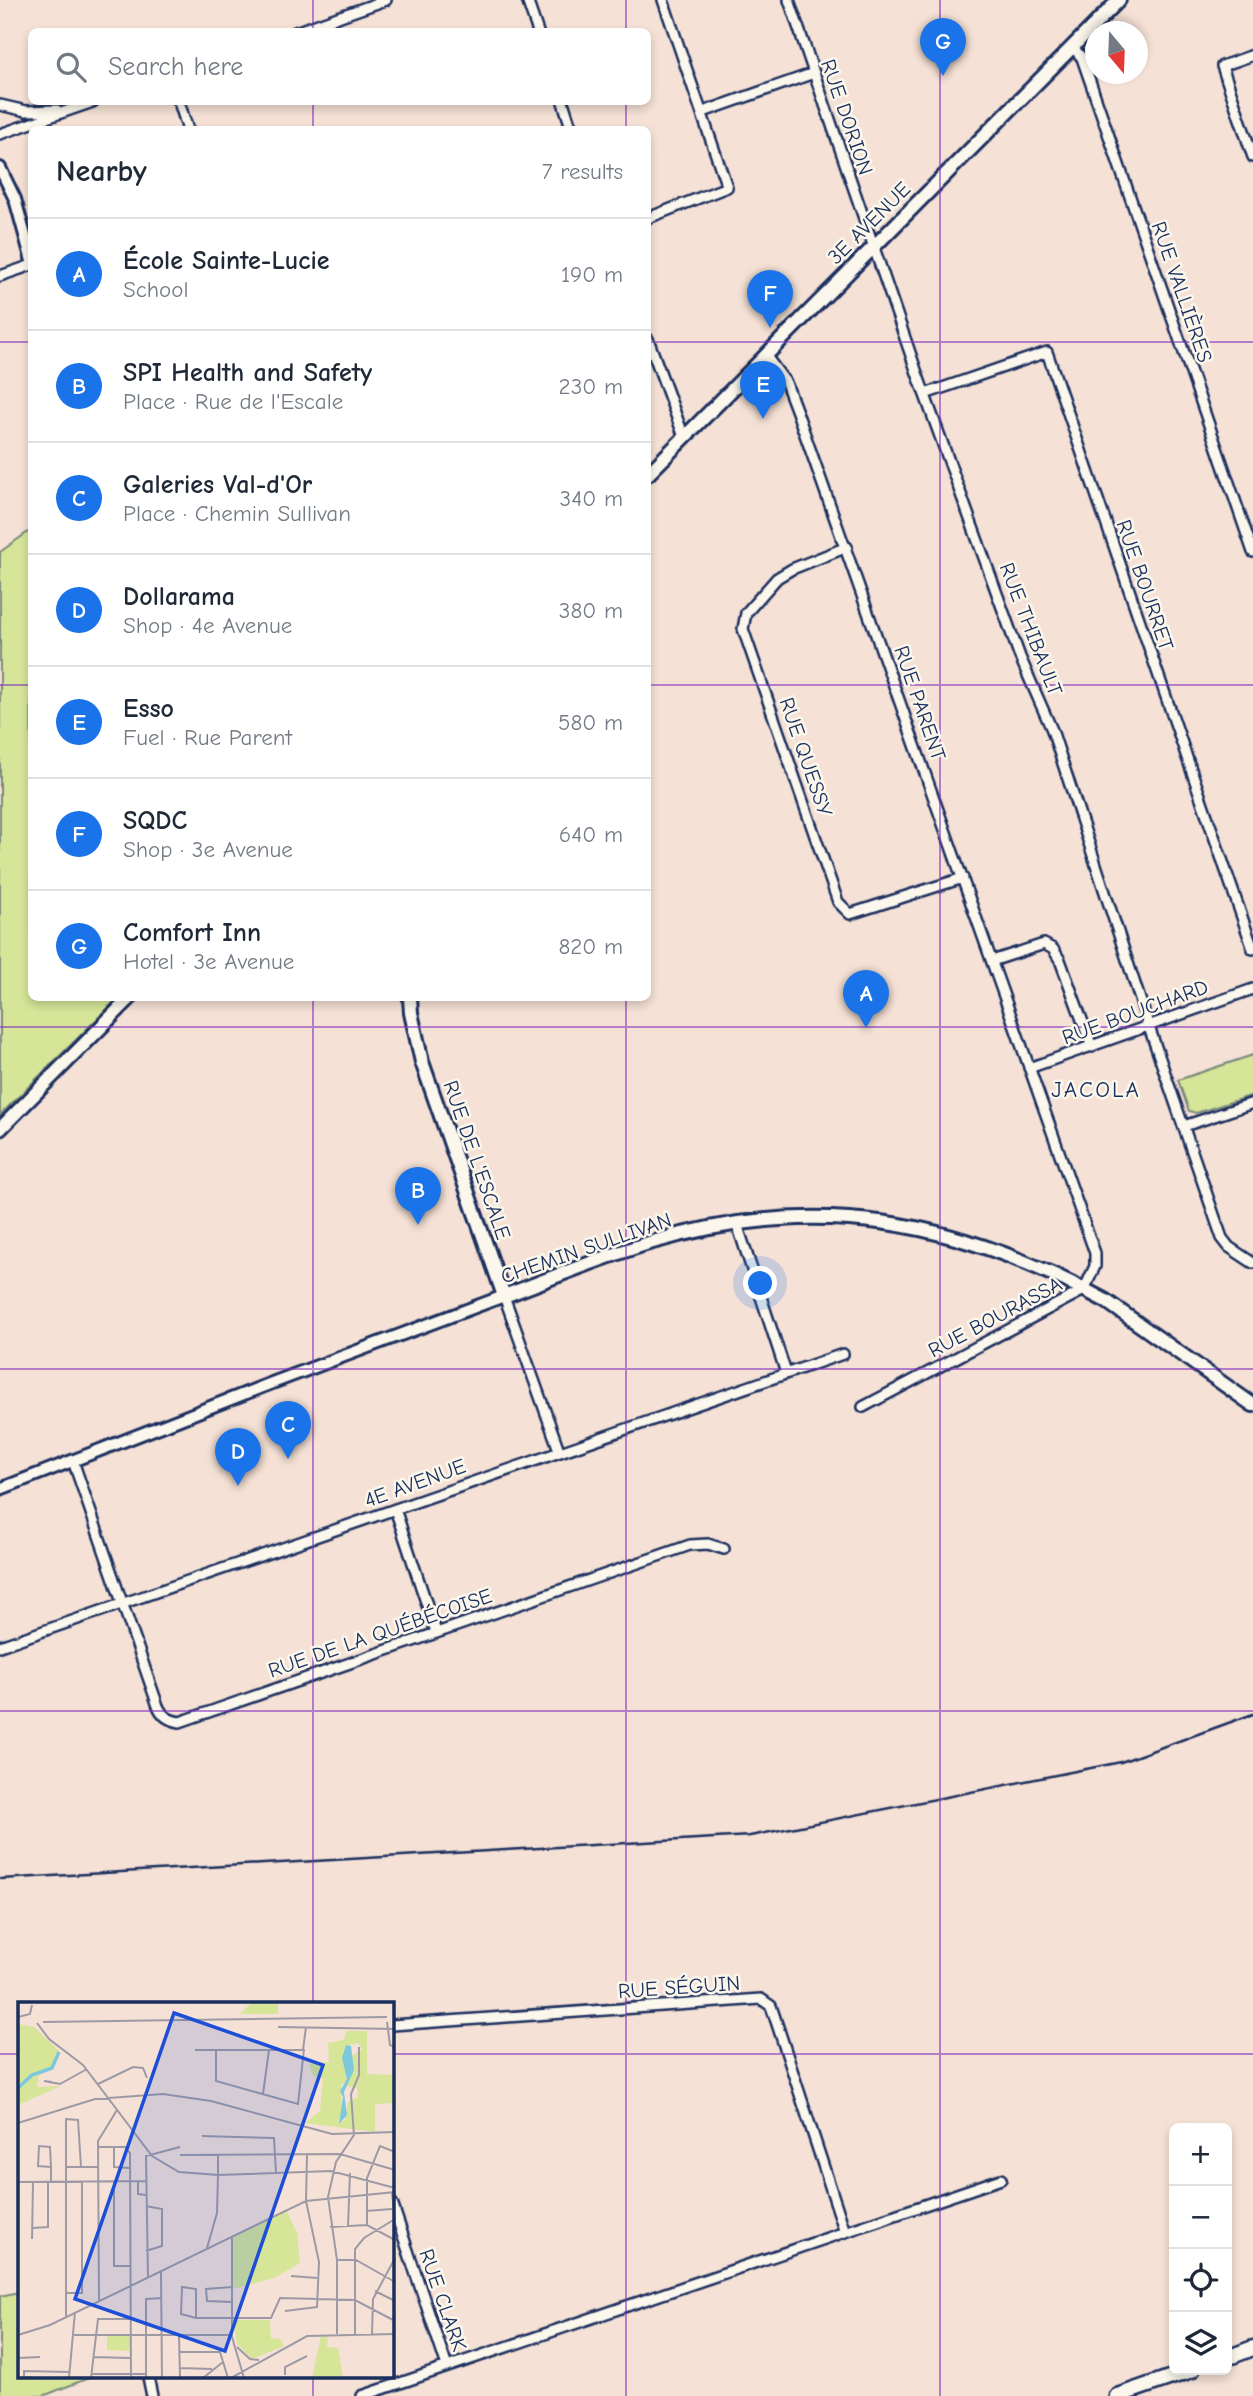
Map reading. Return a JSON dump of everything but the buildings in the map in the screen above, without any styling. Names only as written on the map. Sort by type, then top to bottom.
[{"type":"highway","points":[[1232,2356],[1253,2348]]},
{"type":"highway","points":[[1117,2396],[1178,2375]]},
{"type":"main road","name":"3E AVENUE","points":[[651,471],[1119,0]]},
{"type":"main road","points":[[0,1129],[127,1001]]},
{"type":"main road","name":"RUE DE L'ESCALE","points":[[410,1001],[422,1062],[504,1296]]},
{"type":"main road","name":"CHEMIN SULLIVAN","points":[[504,1296],[650,1243],[737,1224],[805,1216],[887,1222],[943,1234],[1044,1270],[1105,1301],[1253,1405]]},
{"type":"street","points":[[306,28],[384,0]]},
{"type":"street","points":[[527,0],[537,28]]},
{"type":"street","points":[[651,217],[727,187],[663,0]]},
{"type":"street","name":"RUE DORION","points":[[789,0],[873,246]]},
{"type":"street","name":"RUE VALLIÈRES","points":[[1073,47],[1082,58],[1253,552]]},
{"type":"street","points":[[1253,55],[1222,66],[1253,157]]},
{"type":"street","points":[[703,113],[814,73]]},
{"type":"street","points":[[0,105],[26,111],[73,108]]},
{"type":"street","points":[[0,134],[83,105]]},
{"type":"street","points":[[180,105],[187,126]]},
{"type":"street","points":[[564,105],[571,126]]},
{"type":"street","points":[[0,168],[15,199],[28,248]]},
{"type":"street","name":"RUE THIBAULT","points":[[873,246],[1020,657],[1052,730],[1149,1027],[1222,1238],[1229,1247],[1253,1263]]},
{"type":"street","points":[[0,276],[28,265]]},
{"type":"street","points":[[651,347],[684,437]]},
{"type":"street","name":"RUE BOURRET","points":[[925,394],[1047,352],[1253,950]]},
{"type":"street","name":"RUE PARENT","points":[[765,355],[786,383],[1029,1068]]},
{"type":"street","name":"RUE QUESSY","points":[[846,547],[776,578],[746,613],[743,621],[743,629],[838,902],[850,914],[962,878]]},
{"type":"street","points":[[992,961],[1044,944],[1053,949],[1060,960],[1092,1046]]},
{"type":"street","name":"RUE BOUCHARD","points":[[1029,1068],[1253,989]]},
{"type":"street","name":"RUE BOURASSA","points":[[863,1407],[1084,1290],[1095,1266],[1094,1253],[1029,1068]]},
{"type":"street","points":[[1184,1126],[1253,1103]]},
{"type":"street","points":[[737,1224],[786,1373]]},
{"type":"street","name":"RUE DE L'ESCALE","points":[[504,1296],[559,1450]]},
{"type":"street","name":"CHEMIN SULLIVAN","points":[[0,1489],[504,1296]]},
{"type":"street","name":"4E AVENUE","points":[[0,1646],[559,1450],[843,1354]]},
{"type":"street","name":"RUE DE LA QUÉBÉCOISE","points":[[73,1461],[158,1706],[162,1715],[180,1722],[690,1545],[708,1544],[724,1549]]},
{"type":"street","points":[[395,1509],[436,1632]]},
{"type":"street","name":"RUE SÉGUIN","points":[[394,2025],[761,1998],[771,2006],[845,2232]]},
{"type":"street","points":[[362,2396],[1001,2179]]},
{"type":"street","name":"RUE CLARK","points":[[394,2209],[447,2367]]},
{"type":"street","points":[[148,2378],[152,2396]]},
{"type":"green space","points":[[28,532],[28,1001],[115,1001],[0,1115],[0,552]]},
{"type":"green space","points":[[1253,1055],[1253,1095],[1196,1113],[1189,1111],[1178,1080]]},
{"type":"green space","points":[[18,2292],[18,2378],[88,2378],[43,2396],[0,2396],[0,2296]]},
{"type":"railway","points":[[0,1879],[750,1836],[1121,1762],[1253,1714]]},
{"type":"place","name":"Comfort Inn","points":[[943,76]]},
{"type":"place","name":"SQDC","points":[[770,328]]},
{"type":"place","name":"Esso","points":[[763,419]]},
{"type":"place","name":"École Sainte-Lucie","points":[[866,1028]]},
{"type":"place","name":"SPI Health and Safety","points":[[418,1225]]},
{"type":"place","name":"Galeries Val-d'Or","points":[[288,1459]]},
{"type":"place","name":"Dollarama","points":[[238,1486]]},
{"type":"district","name":"JACOLA","points":[[1096,1089]]}]
